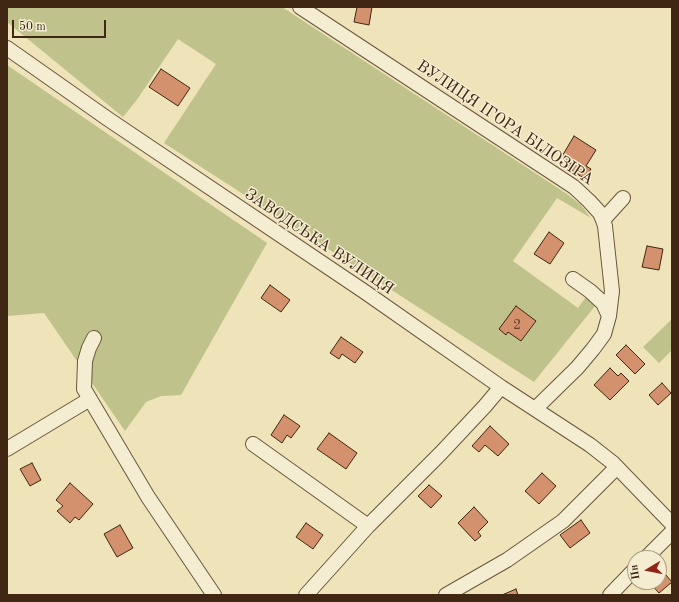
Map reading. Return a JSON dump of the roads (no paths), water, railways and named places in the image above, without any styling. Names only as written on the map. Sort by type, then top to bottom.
[{"type":"street","name":"ВУЛИЦЯ ІГОРА БІЛОЗІРА","points":[[300,7],[574,187],[600,213],[604,220]]},
{"type":"street","name":"ЗАВОДСЬКА ВУЛИЦЯ","points":[[7,48],[114,124],[365,292],[501,387],[590,445],[615,465],[672,524]]},
{"type":"street","points":[[535,409],[577,368],[604,334],[610,316],[612,291],[604,220],[623,198]]},
{"type":"street","points":[[573,279],[590,291],[603,303],[610,316]]},
{"type":"street","points":[[94,338],[85,361],[87,394],[148,497],[214,595]]},
{"type":"street","points":[[306,595],[368,526],[441,453],[501,387]]},
{"type":"street","points":[[7,449],[87,394]]},
{"type":"street","points":[[253,444],[368,526]]},
{"type":"street","points":[[446,595],[506,560],[563,521],[615,465]]},
{"type":"street","points":[[654,550],[672,532]]},
{"type":"street","points":[[610,595],[627,578]]}]
